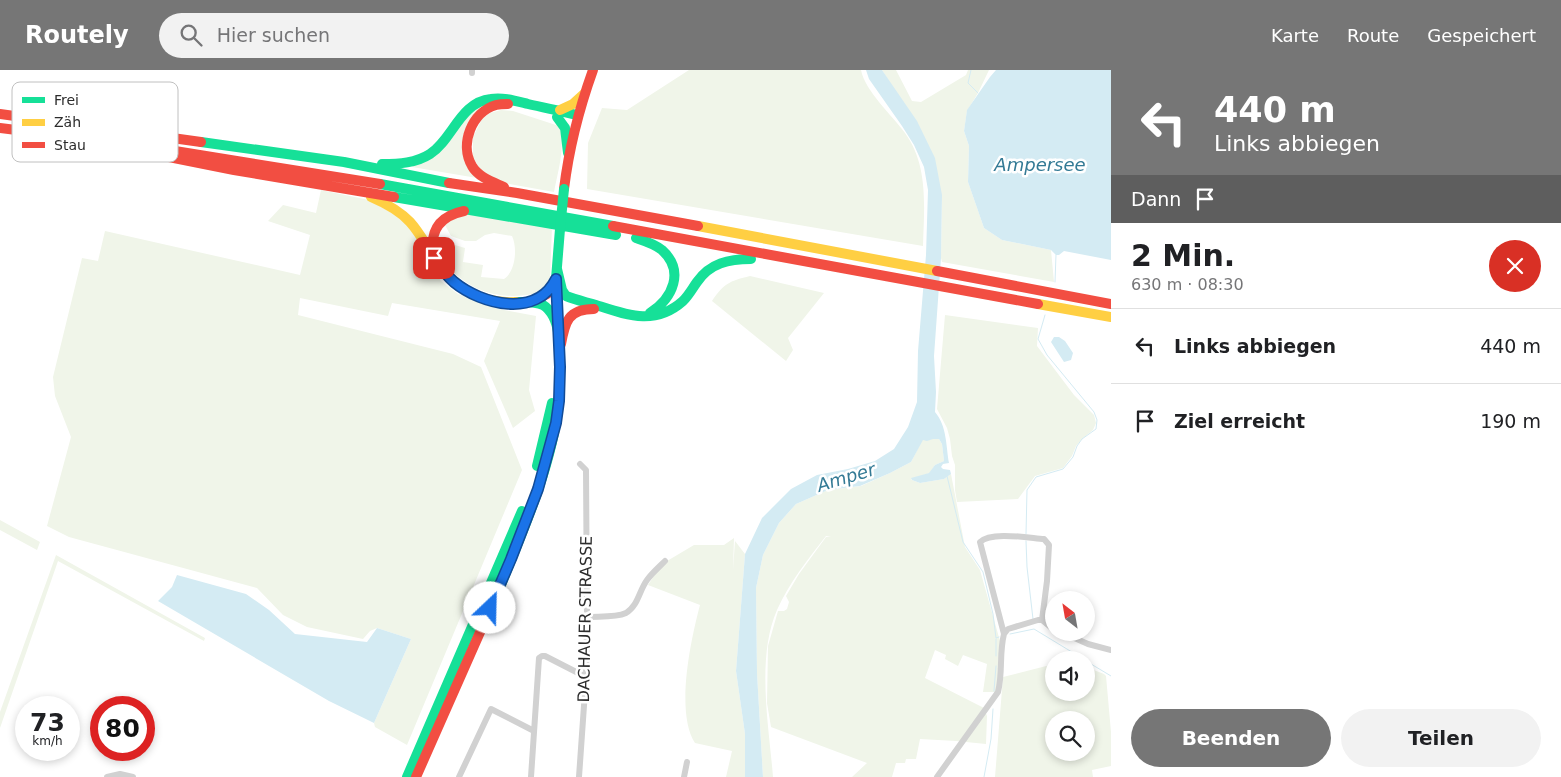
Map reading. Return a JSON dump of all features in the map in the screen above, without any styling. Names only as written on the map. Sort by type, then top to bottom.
[{"type":"main road","points":[[416,777],[511,559],[538,489],[556,423],[559,401],[559,339],[556,279],[564,189],[568,153],[576,118],[593,70]]},
{"type":"main road","points":[[517,193],[484,178],[470,163],[467,144],[472,123],[489,108],[504,104],[556,113],[567,109],[584,94]]},
{"type":"main road","points":[[344,162],[397,165],[422,158],[443,143],[470,108],[482,100],[490,98],[505,99],[576,118]]},
{"type":"main road","points":[[556,113],[565,128],[568,153]]},
{"type":"main road","points":[[178,138],[344,162],[446,183],[517,193],[1111,304]]},
{"type":"main road","points":[[178,151],[426,192],[914,284]]},
{"type":"main road","points":[[178,159],[636,238],[751,260],[822,272],[953,289],[1111,317]]},
{"type":"main road","points":[[344,188],[378,200],[399,211],[416,228],[434,258],[453,282],[477,296],[499,303],[530,302],[541,304],[549,311],[559,339]]},
{"type":"main road","points":[[434,258],[432,238],[438,225],[448,215],[474,210]]},
{"type":"main road","points":[[636,238],[662,250],[671,262],[675,278],[671,294],[662,305],[649,314],[636,316]]},
{"type":"main road","points":[[557,268],[562,290],[566,296],[595,307],[646,318],[670,310],[687,297],[705,272],[713,266],[734,260],[751,260]]},
{"type":"main road","points":[[530,302],[547,294],[556,279]]},
{"type":"main road","points":[[559,356],[568,318],[576,311],[595,307]]},
{"type":"main road","points":[[407,777],[531,488],[559,375]]},
{"type":"street","name":"DACHAUER STRASSE","points":[[579,777],[586,677],[587,618],[586,470],[580,464]]},
{"type":"street","points":[[1004,634],[980,542],[984,538],[1012,536],[1044,539],[1048,545],[1047,581],[1040,620]]},
{"type":"street","points":[[587,618],[619,615],[635,606],[646,582],[652,573],[665,561]]},
{"type":"street","points":[[937,777],[998,692],[1001,681],[1004,634],[1008,629],[1040,620]]},
{"type":"street","points":[[1040,620],[1045,624]]},
{"type":"street","points":[[1081,641],[1111,650]]},
{"type":"street","points":[[531,777],[540,658],[545,656],[586,677]]},
{"type":"street","points":[[459,777],[491,709],[534,731]]},
{"type":"street","points":[[684,777],[687,762]]},
{"type":"street","points":[[107,777],[120,774],[133,777]]},
{"type":"shaded area","points":[[689,70],[861,70],[873,94],[905,133],[918,159],[922,173],[924,202],[923,246],[587,189],[588,143],[602,108],[627,110]]},
{"type":"shaded area","points":[[882,70],[896,70],[912,101],[921,102],[966,75],[968,70],[989,70],[967,111],[964,131],[969,146],[968,182],[984,228],[1002,240],[1051,250],[1054,282],[942,262],[942,197],[894,89]]},
{"type":"shaded area","points":[[484,103],[463,135],[477,178],[412,167],[468,113]]},
{"type":"shaded area","points":[[501,110],[513,111],[559,126],[562,150],[554,192],[493,181],[482,173],[473,157],[473,137],[482,119],[490,113]]},
{"type":"shaded area","points":[[321,190],[369,200],[409,223],[422,241],[429,265],[441,281],[458,294],[504,310],[536,316],[529,390],[535,411],[513,428],[484,361],[500,321],[392,303],[388,316],[300,298],[298,315],[453,354],[481,367],[522,470],[407,745],[375,727],[374,723],[411,639],[377,628],[370,631],[363,639],[307,627],[283,615],[257,588],[69,537],[47,526],[71,437],[55,396],[53,377],[82,258],[98,261],[105,231],[300,275],[310,235],[268,221],[283,205],[316,213]]},
{"type":"shaded area","points":[[465,214],[552,227],[550,280],[546,287],[541,292],[534,294],[504,296],[484,291],[457,276],[443,260],[438,251],[437,244],[445,242],[465,248],[463,262],[483,265],[481,277],[504,279],[511,271],[515,253],[512,236],[494,233],[485,235],[476,241],[465,241],[451,236],[445,225],[449,221]]},
{"type":"shaded area","points":[[750,276],[824,293],[788,338],[793,350],[786,361],[712,301],[720,290],[728,284],[737,279]]},
{"type":"shaded area","points":[[945,315],[1038,328],[1037,346],[1074,395],[1094,415],[1096,423],[1093,430],[1076,446],[1072,456],[1063,468],[1035,476],[1018,499],[957,502],[955,465],[950,439],[947,428],[937,409]]},
{"type":"shaded area","points":[[923,439],[939,439],[942,444],[944,461],[935,465],[930,473],[911,479],[920,483],[944,479],[951,474],[965,547],[980,570],[1000,641],[997,692],[983,692],[987,664],[963,655],[958,666],[945,659],[946,655],[935,650],[925,678],[984,708],[987,716],[986,744],[920,739],[916,759],[906,759],[905,763],[896,763],[892,777],[852,777],[867,763],[771,727],[767,703],[768,646],[778,611],[787,609],[789,602],[786,596],[799,574],[826,537],[831,537],[826,536],[787,590],[777,610],[771,629],[767,649],[765,670],[767,714],[773,777],[763,777],[757,673],[756,588],[763,555],[779,523],[796,504],[828,490],[861,486],[890,473],[911,462]]},
{"type":"shaded area","points":[[0,520],[40,542],[37,550],[0,530]]},
{"type":"shaded area","points":[[734,538],[733,570],[735,541],[745,554],[736,671],[745,734],[745,777],[726,777],[732,751],[695,743],[689,730],[685,695],[689,655],[700,605],[648,585],[662,564],[694,545],[724,545]]},
{"type":"shaded area","points":[[56,555],[205,638],[204,641],[58,561],[0,728],[0,712]]},
{"type":"shaded area","points":[[1045,666],[1045,701],[1095,701],[1095,670],[1106,676],[1111,732],[1111,766],[1092,770],[1093,777],[995,777],[1003,677]]},
{"type":"water","name":"Amper","points":[[866,70],[882,70],[917,121],[935,158],[942,195],[941,258],[934,356],[935,412],[944,430],[949,463],[943,464],[941,467],[950,470],[951,474],[944,479],[920,483],[912,480],[911,478],[929,473],[935,465],[944,461],[942,444],[939,439],[923,440],[911,462],[860,486],[828,490],[796,504],[779,523],[763,555],[756,588],[757,673],[763,777],[745,777],[745,734],[736,671],[745,554],[762,518],[791,489],[817,475],[875,461],[894,449],[908,427],[917,402],[918,351],[926,255],[928,190],[924,167],[914,145],[869,79]]},
{"type":"water","name":"Ampersee","points":[[996,70],[1111,70],[1111,260],[1064,251],[1056,255],[1051,250],[1002,240],[984,228],[968,182],[969,146],[964,131],[967,110]]},
{"type":"water","points":[[1054,337],[1059,337],[1065,341],[1073,353],[1071,360],[1064,362],[1051,342]]},
{"type":"water","points":[[177,575],[246,594],[269,610],[295,634],[367,642],[377,628],[411,639],[374,723],[329,701],[158,601],[172,587]]},
{"type":"waterway","points":[[971,70],[968,83],[978,93]]},
{"type":"waterway","points":[[1055,282],[1056,255]]},
{"type":"waterway","points":[[1026,534],[1027,490],[1036,477],[1063,469],[1073,457],[1082,439],[1096,429],[1097,420],[1094,412],[1047,355],[1038,339],[1045,315]]},
{"type":"waterway","points":[[947,476],[963,542],[983,572],[993,614],[996,638],[999,637]]},
{"type":"waterway","points":[[1026,541],[1033,619]]},
{"type":"waterway","points":[[1010,634],[1034,629],[1070,651]]},
{"type":"waterway","points":[[996,639],[996,656]]},
{"type":"waterway","points":[[994,691],[996,666]]},
{"type":"waterway","points":[[1095,666],[1111,676]]},
{"type":"waterway","points":[[984,777],[991,739],[993,709]]},
{"type":"traffic: fast","points":[[382,164],[407,162],[430,154],[445,140],[464,114],[480,102],[491,99],[505,99],[577,115]]},
{"type":"traffic: fast","points":[[557,117],[565,128],[568,153]]},
{"type":"traffic: fast","points":[[201,142],[344,162],[449,183]]},
{"type":"traffic: fast","points":[[380,184],[613,226]]},
{"type":"traffic: fast","points":[[560,229],[564,189]]},
{"type":"traffic: fast","points":[[394,197],[616,235]]},
{"type":"traffic: fast","points":[[558,328],[556,279],[560,229]]},
{"type":"traffic: fast","points":[[636,238],[653,244],[662,250],[669,258],[673,267],[673,284],[670,292],[665,300],[650,313]]},
{"type":"traffic: fast","points":[[557,269],[562,290],[566,296],[630,315],[651,316],[662,314],[683,301],[702,276],[714,266],[728,261],[751,259]]},
{"type":"traffic: fast","points":[[500,587],[544,473],[559,399],[559,344],[554,317],[543,305],[530,302],[516,302]]},
{"type":"traffic: fast","points":[[537,466],[552,403]]},
{"type":"traffic: fast","points":[[407,777],[522,511]]},
{"type":"traffic: slow","points":[[560,110],[573,104],[584,94]]},
{"type":"traffic: slow","points":[[371,197],[392,207],[406,218],[443,270],[460,286],[480,297],[504,302],[516,302]]},
{"type":"traffic: slow","points":[[698,226],[937,271]]},
{"type":"traffic: slow","points":[[1038,304],[1111,317]]},
{"type":"traffic: jam","points":[[564,189],[575,129],[593,70]]},
{"type":"traffic: jam","points":[[504,187],[486,179],[475,170],[468,157],[467,148],[470,130],[480,114],[496,105],[508,104]]},
{"type":"traffic: jam","points":[[0,114],[12,116]]},
{"type":"traffic: jam","points":[[0,128],[12,130]]},
{"type":"traffic: jam","points":[[178,139],[201,142]]},
{"type":"traffic: jam","points":[[178,151],[380,184]]},
{"type":"traffic: jam","points":[[178,159],[394,197]]},
{"type":"traffic: jam","points":[[449,183],[517,193],[698,226]]},
{"type":"traffic: jam","points":[[433,254],[433,238],[438,225],[449,216],[464,211]]},
{"type":"traffic: jam","points":[[613,226],[1038,304]]},
{"type":"traffic: jam","points":[[937,271],[1111,304]]},
{"type":"traffic: jam","points":[[530,302],[547,294],[556,279]]},
{"type":"traffic: jam","points":[[561,344],[564,329],[569,318],[578,311],[594,309]]},
{"type":"traffic: jam","points":[[416,777],[500,587]]},
{"type":"route","points":[[434,258],[453,282],[469,293],[499,303],[530,302],[538,299],[547,294],[553,287],[556,279],[560,367],[556,423],[538,489],[490,608]]}]
